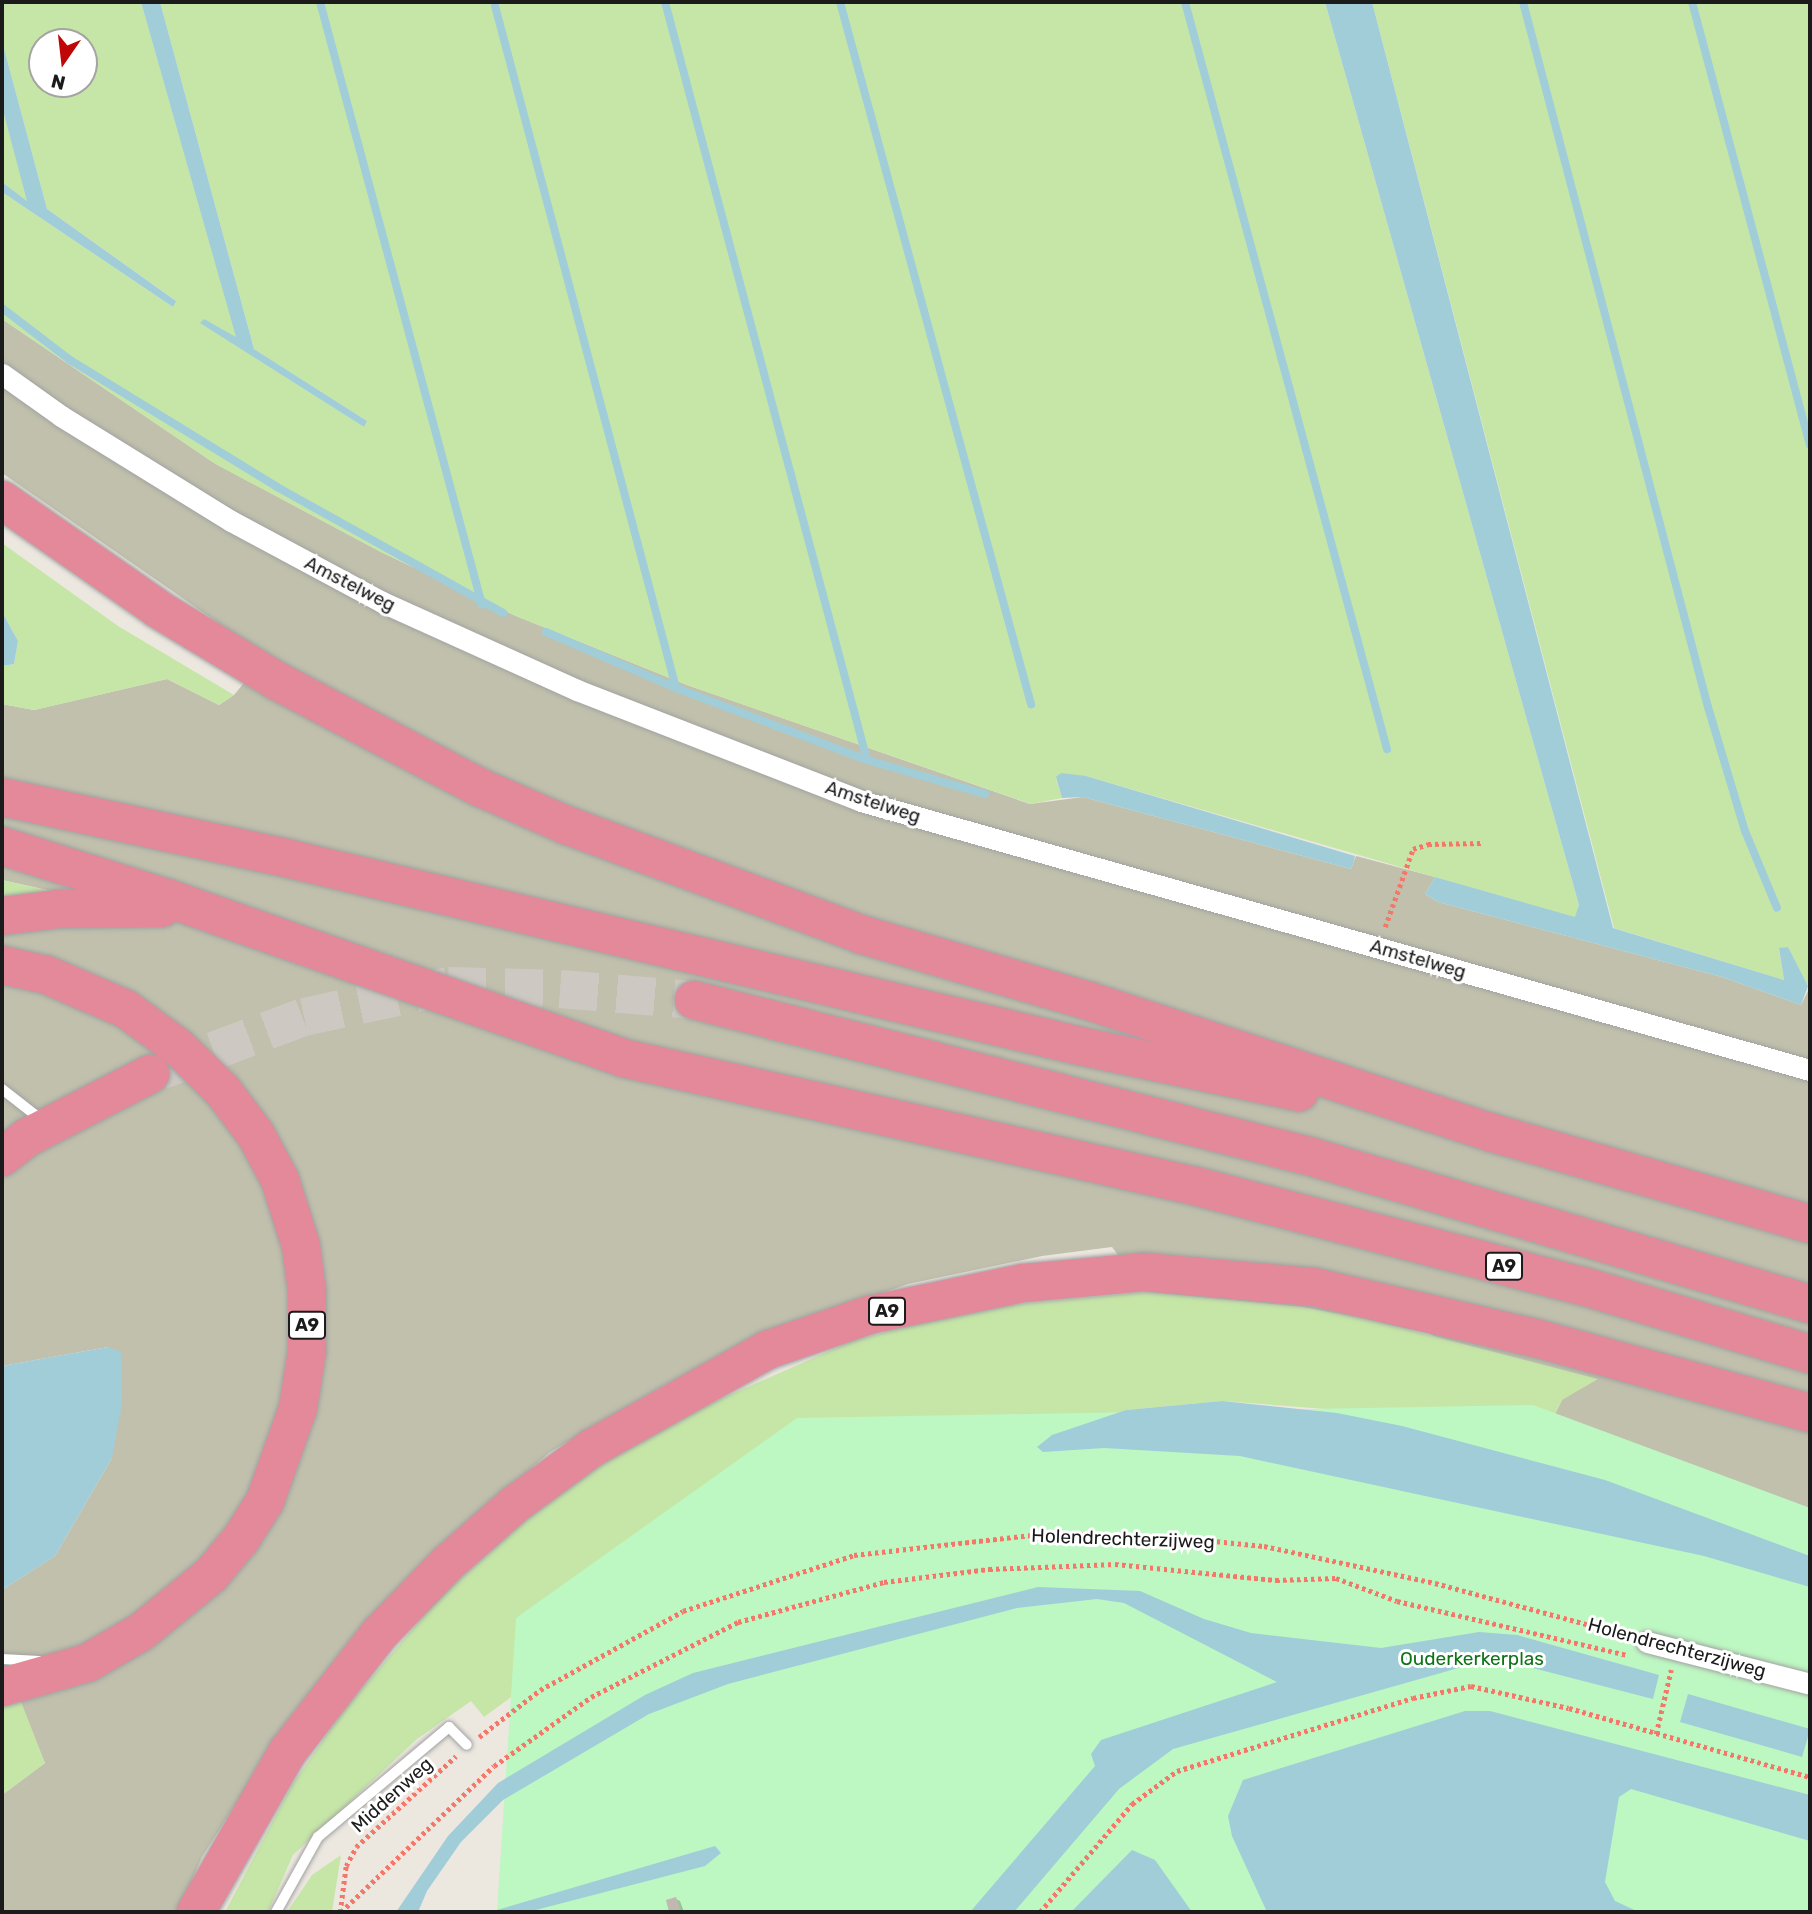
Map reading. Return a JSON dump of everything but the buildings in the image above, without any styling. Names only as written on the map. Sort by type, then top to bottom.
[{"type":"highway","points":[[2,500],[158,609],[277,681],[479,788],[566,825],[860,934],[1089,1001],[1493,1133],[1810,1224]]},
{"type":"highway","points":[[2,797],[290,859],[1080,1046],[1493,1133]]},
{"type":"highway","name":"A9","points":[[2,846],[196,909],[623,1058],[1195,1186],[1583,1286],[1810,1354]]},
{"type":"highway","name":"A9","points":[[2,916],[58,909],[196,909]]},
{"type":"highway","name":"A9","points":[[2,965],[47,975],[126,1009],[178,1047],[223,1091],[256,1135],[280,1180],[300,1245],[307,1291],[307,1351],[298,1408],[265,1501],[211,1575],[141,1632],[87,1663],[2,1687]]},
{"type":"highway","points":[[694,1000],[1312,1157],[1810,1304]]},
{"type":"highway","points":[[2,1157],[47,1128],[150,1074]]},
{"type":"highway","name":"A9","points":[[197,1912],[288,1751],[379,1634],[447,1564],[514,1505],[592,1448],[768,1350],[869,1315],[1024,1283],[1145,1272],[1314,1287],[1526,1335],[1810,1413]]},
{"type":"street","name":"Amstelweg","points":[[2,374],[61,416],[231,522],[382,602],[577,690],[861,801],[1810,1070]]},
{"type":"street","name":"Holendrechterzijweg","points":[[1640,1649],[1810,1684]]},
{"type":"lane","points":[[2,1089],[39,1114],[47,1128]]},
{"type":"lane","points":[[2,1659],[87,1663]]},
{"type":"lane","points":[[276,1912],[318,1837],[449,1727],[467,1745]]},
{"type":"path","points":[[1377,948],[1413,849],[1428,844],[1483,842]]},
{"type":"path","name":"Holendrechterzijweg","points":[[467,1745],[540,1689],[682,1611],[854,1555],[1051,1533],[1175,1537],[1264,1546],[1435,1583],[1640,1649]]},
{"type":"path","points":[[341,1912],[494,1766],[591,1697],[738,1622],[884,1581],[989,1569],[1115,1564],[1276,1580],[1336,1578],[1397,1601],[1640,1649]]},
{"type":"path","points":[[1659,1662],[1675,1658]]},
{"type":"path","points":[[1675,1658],[1685,1670]]},
{"type":"path","points":[[1656,1734],[1675,1658]]},
{"type":"path","points":[[1040,1912],[1132,1804],[1177,1771],[1413,1698],[1471,1686],[1569,1708],[1810,1777]]},
{"type":"path","name":"Middenweg","points":[[341,1912],[346,1866],[356,1847],[467,1745]]},
{"type":"shaded area","points":[[2,319],[214,463],[381,552],[516,616],[687,685],[1030,804],[1083,797],[1351,869],[1356,856],[1435,877],[1425,894],[1438,902],[1722,977],[1801,1005],[1810,987],[1810,1556],[1549,1426],[1562,1400],[1428,1333],[1301,1307],[1146,1292],[1112,1247],[1042,1256],[908,1284],[778,1329],[665,1385],[550,1452],[425,1560],[249,1783],[202,1857],[178,1912],[2,1912],[2,1795],[45,1763],[2,1678],[2,1590],[55,1556],[112,1458],[108,1347],[2,1366],[2,911],[74,896],[2,880],[2,704],[34,710],[167,679],[219,705],[234,695],[266,656],[2,473]]},
{"type":"green space","points":[[2,2],[141,2],[237,338],[204,320],[201,323],[364,427],[367,421],[254,349],[160,2],[1325,2],[1579,905],[1576,918],[1086,776],[1056,778],[1062,798],[1031,804],[687,685],[516,616],[381,552],[214,463],[2,319],[2,192],[173,307],[175,300],[47,209],[2,41]]},
{"type":"green space","points":[[1372,2],[1810,2],[1810,987],[1798,974],[1788,947],[1779,949],[1784,980],[1614,928]]},
{"type":"green space","points":[[2,107],[28,202],[2,182]]},
{"type":"green space","points":[[2,543],[118,626],[234,695],[219,705],[167,679],[34,710],[2,704],[2,666],[14,664],[18,641],[2,612]]},
{"type":"green space","points":[[2,880],[77,897],[2,911]]},
{"type":"green space","points":[[1146,1292],[1301,1307],[1368,1319],[1598,1379],[1562,1400],[1549,1426],[1222,1401],[1126,1410],[609,1626],[484,1717],[471,1701],[417,1739],[293,1855],[268,1912],[225,1912],[292,1785],[344,1710],[440,1597],[531,1515],[619,1452],[716,1401],[852,1341],[977,1308]]},
{"type":"green space","name":"Ouderkerkerplas","points":[[1533,1405],[1810,1508],[1810,1912],[497,1912],[516,1618],[797,1418]]},
{"type":"green space","points":[[18,1694],[45,1763],[2,1795],[2,1698]]},
{"type":"green space","points":[[341,1855],[332,1912],[287,1912],[312,1875]]},
{"type":"water","points":[[141,2],[160,2],[254,349],[367,421],[364,427],[200,323],[204,319],[236,337]]},
{"type":"water","points":[[1325,2],[1372,2],[1613,928],[1784,980],[1779,948],[1788,947],[1808,986],[1801,1005],[1722,977],[1438,902],[1425,894],[1435,877],[1575,917],[1579,905]]},
{"type":"water","points":[[2,41],[47,209],[176,301],[173,307],[2,192],[2,182],[27,201],[2,107]]},
{"type":"water","points":[[2,612],[18,641],[14,664],[2,666]]},
{"type":"water","points":[[1061,773],[1086,776],[1355,856],[1354,861],[1351,869],[1083,797],[1062,798],[1056,777]]},
{"type":"water","points":[[108,1347],[121,1352],[122,1403],[112,1458],[55,1556],[2,1590],[2,1366]]},
{"type":"water","points":[[1222,1401],[1337,1413],[1402,1426],[1605,1480],[1810,1556],[1810,1587],[1704,1556],[1240,1456],[1104,1448],[1043,1452],[1037,1447],[1052,1435],[1126,1410]]},
{"type":"water","points":[[1038,1587],[1140,1591],[1204,1619],[1251,1633],[1381,1648],[1479,1632],[1517,1635],[1659,1675],[1653,1699],[1513,1663],[1476,1663],[1173,1749],[1119,1789],[1014,1912],[970,1912],[1095,1766],[1091,1754],[1101,1740],[1277,1682],[1124,1603],[1097,1599],[1017,1608],[728,1684],[649,1714],[503,1800],[461,1842],[427,1891],[418,1912],[396,1912],[448,1836],[498,1783],[645,1695],[693,1673]]},
{"type":"water","points":[[1688,1694],[1810,1729],[1802,1757],[1680,1722]]},
{"type":"water","name":"Ouderkerkerplas","points":[[1465,1711],[1490,1711],[1810,1795],[1810,1841],[1631,1789],[1619,1797],[1605,1882],[1615,1901],[1639,1912],[1267,1912],[1232,1836],[1228,1816],[1243,1780]]},
{"type":"water","points":[[715,1846],[721,1853],[705,1866],[528,1912],[490,1912]]},
{"type":"water","points":[[1132,1850],[1155,1860],[1192,1912],[1071,1912]]},
{"type":"waterway","points":[[320,2],[482,605]]},
{"type":"waterway","points":[[494,2],[676,688]]},
{"type":"waterway","points":[[665,2],[867,760]]},
{"type":"waterway","points":[[840,2],[1031,704]]},
{"type":"waterway","points":[[1185,2],[1387,749]]},
{"type":"waterway","points":[[1523,2],[1708,707],[1745,831],[1777,908]]},
{"type":"waterway","points":[[1692,2],[1810,445]]},
{"type":"waterway","points":[[2,308],[70,360],[277,487],[503,613]]},
{"type":"waterway","points":[[546,632],[676,688],[867,760],[985,794]]},
{"type":"tunnel","points":[[160,1071],[304,1017],[448,986],[560,989],[694,1000]]}]
